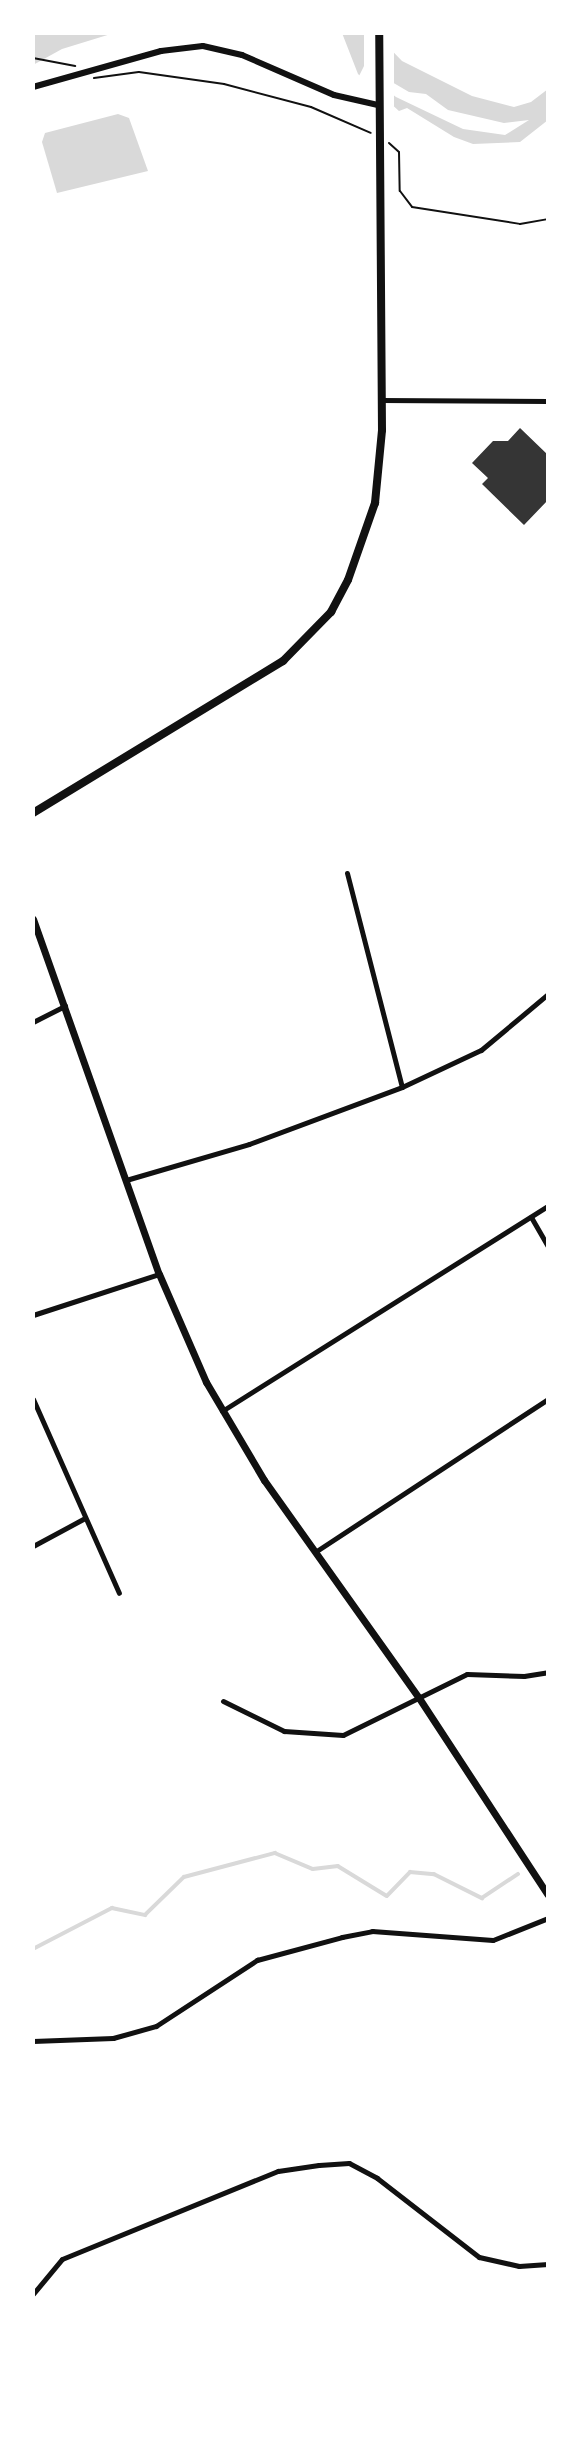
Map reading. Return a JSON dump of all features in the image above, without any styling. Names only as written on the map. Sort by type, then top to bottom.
[{"type":"main road","points":[[33,813],[264,674],[310,637],[331,612],[361,550],[375,503],[380,400],[379,33]]},
{"type":"main road","points":[[33,919],[159,1274],[186,1341],[222,1410],[316,1552],[419,1698],[548,1895]]},
{"type":"street","points":[[33,87],[160,51],[203,46],[251,58],[334,95],[378,101]]},
{"type":"street","points":[[380,400],[548,401]]},
{"type":"street","points":[[347,873],[402,1087]]},
{"type":"street","points":[[126,1180],[250,1144],[402,1087],[481,1050],[548,994]]},
{"type":"street","points":[[33,1022],[65,1006]]},
{"type":"street","points":[[222,1410],[548,1206]]},
{"type":"street","points":[[531,1217],[548,1247]]},
{"type":"street","points":[[33,1315],[159,1274]]},
{"type":"street","points":[[33,1399],[119,1593]]},
{"type":"street","points":[[316,1552],[548,1399]]},
{"type":"street","points":[[33,1546],[85,1518]]},
{"type":"street","points":[[223,1701],[284,1731],[343,1735],[467,1674],[533,1676],[548,1672]]},
{"type":"street","points":[[33,2041],[113,2038],[156,2026],[257,1960],[342,1937],[372,1931],[493,1940],[548,1918]]},
{"type":"street","points":[[33,2294],[62,2259],[278,2171],[349,2163],[377,2178],[479,2257],[519,2266],[548,2264]]},
{"type":"path","points":[[33,58],[73,65]]},
{"type":"path","points":[[99,81],[139,72],[266,93],[360,127]]},
{"type":"path","points":[[396,146],[401,165],[400,191],[412,207],[520,224],[548,219]]},
{"type":"shaded area","points":[[33,33],[114,33],[62,49],[33,65]]},
{"type":"shaded area","points":[[342,33],[375,33],[402,61],[472,96],[514,107],[531,102],[548,89],[548,120],[520,142],[473,144],[454,137],[407,108],[399,111],[358,74]],"holes":[[[368,68],[409,92],[426,94],[448,110],[504,123],[529,120],[505,135],[463,129],[396,97],[367,75]]]},
{"type":"shaded area","points":[[118,114],[129,118],[148,171],[57,193],[42,142],[45,133]]},
{"type":"pier","points":[[364,33],[380,33],[394,48],[394,87],[371,73],[394,91],[394,107],[358,78],[364,66]]},
{"type":"building","points":[[520,428],[548,455],[548,500],[524,525],[482,484],[488,478],[472,463],[493,441],[508,441]]},
{"type":"waterway","points":[[33,1949],[112,1908],[145,1915],[184,1877],[275,1853],[313,1869],[338,1866],[387,1896],[410,1872],[434,1874],[482,1898],[518,1874]]}]
